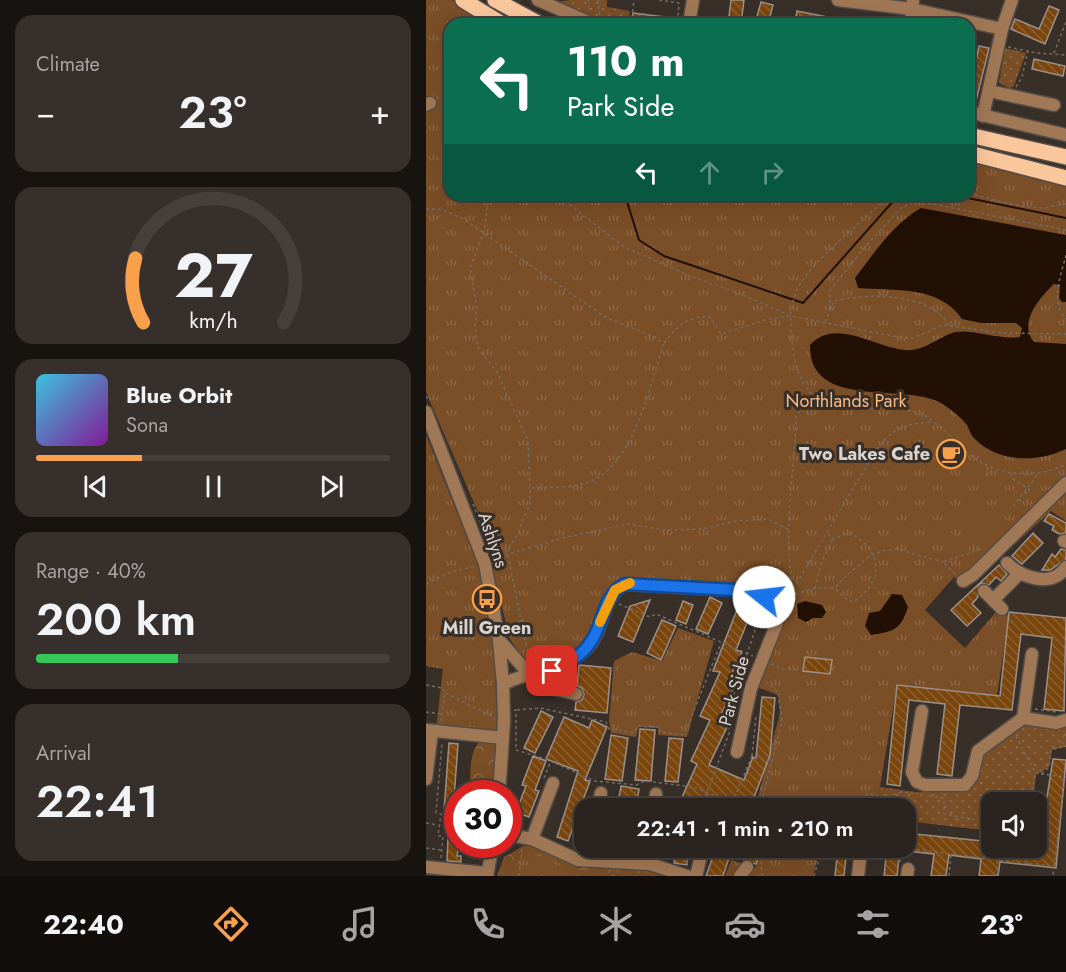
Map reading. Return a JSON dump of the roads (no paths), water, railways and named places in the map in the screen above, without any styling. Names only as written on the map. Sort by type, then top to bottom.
[{"type":"main road","points":[[463,0],[492,18]]},
{"type":"main road","points":[[495,0],[529,18]]},
{"type":"main road","points":[[975,136],[1066,157]]},
{"type":"main road","points":[[975,155],[1066,178]]},
{"type":"street","points":[[538,0],[578,18]]},
{"type":"street","points":[[688,18],[693,0]]},
{"type":"street","points":[[838,0],[912,5],[961,18]]},
{"type":"street","points":[[983,116],[1002,29],[1012,0]]},
{"type":"street","points":[[975,22],[1002,29]]},
{"type":"street","points":[[989,91],[1054,105]]},
{"type":"street","points":[[975,114],[1066,135]]},
{"type":"street","name":"Ashlyns","points":[[426,412],[485,564],[499,640],[503,684],[500,780]]},
{"type":"street","points":[[963,581],[973,575],[1066,483]]},
{"type":"street","points":[[1007,563],[1018,575],[1045,578],[1065,572]]},
{"type":"street","points":[[993,600],[1018,575]]},
{"type":"street","name":"Park Side","points":[[533,670],[561,667],[586,648],[592,641],[611,595],[625,584],[754,591],[774,604],[777,623],[764,661],[751,688],[737,752]]},
{"type":"street","points":[[499,640],[523,667],[533,670],[538,679],[553,689],[576,694]]},
{"type":"street","points":[[922,711],[912,772],[917,782],[925,785],[965,785],[972,776],[978,751],[1011,726],[1023,712],[1032,654]]},
{"type":"street","points":[[503,684],[533,670]]},
{"type":"street","points":[[1023,712],[1056,723],[1066,720]]},
{"type":"street","points":[[426,779],[427,762],[435,730],[503,738]]},
{"type":"street","points":[[527,841],[553,783]]},
{"type":"street","points":[[600,798],[601,793]]},
{"type":"street","points":[[656,794],[656,798]]},
{"type":"street","points":[[522,839],[586,862],[650,864],[687,871]]},
{"type":"street","points":[[434,870],[487,875],[490,858]]},
{"type":"street","points":[[586,862],[587,858]]},
{"type":"street","points":[[650,864],[651,858]]},
{"type":"street","points":[[696,876],[700,858]]},
{"type":"street","points":[[858,876],[860,858]]},
{"type":"waterway","points":[[975,199],[1066,218]]},
{"type":"waterway","points":[[627,201],[639,240],[664,256],[803,303],[893,201]]},
{"type":"place","name":"Two Lakes Cafe","points":[[951,454]]},
{"type":"place","name":"Mill Green","points":[[487,599]]},
{"type":"park label","name":"Northlands Park","points":[[846,401]]}]
